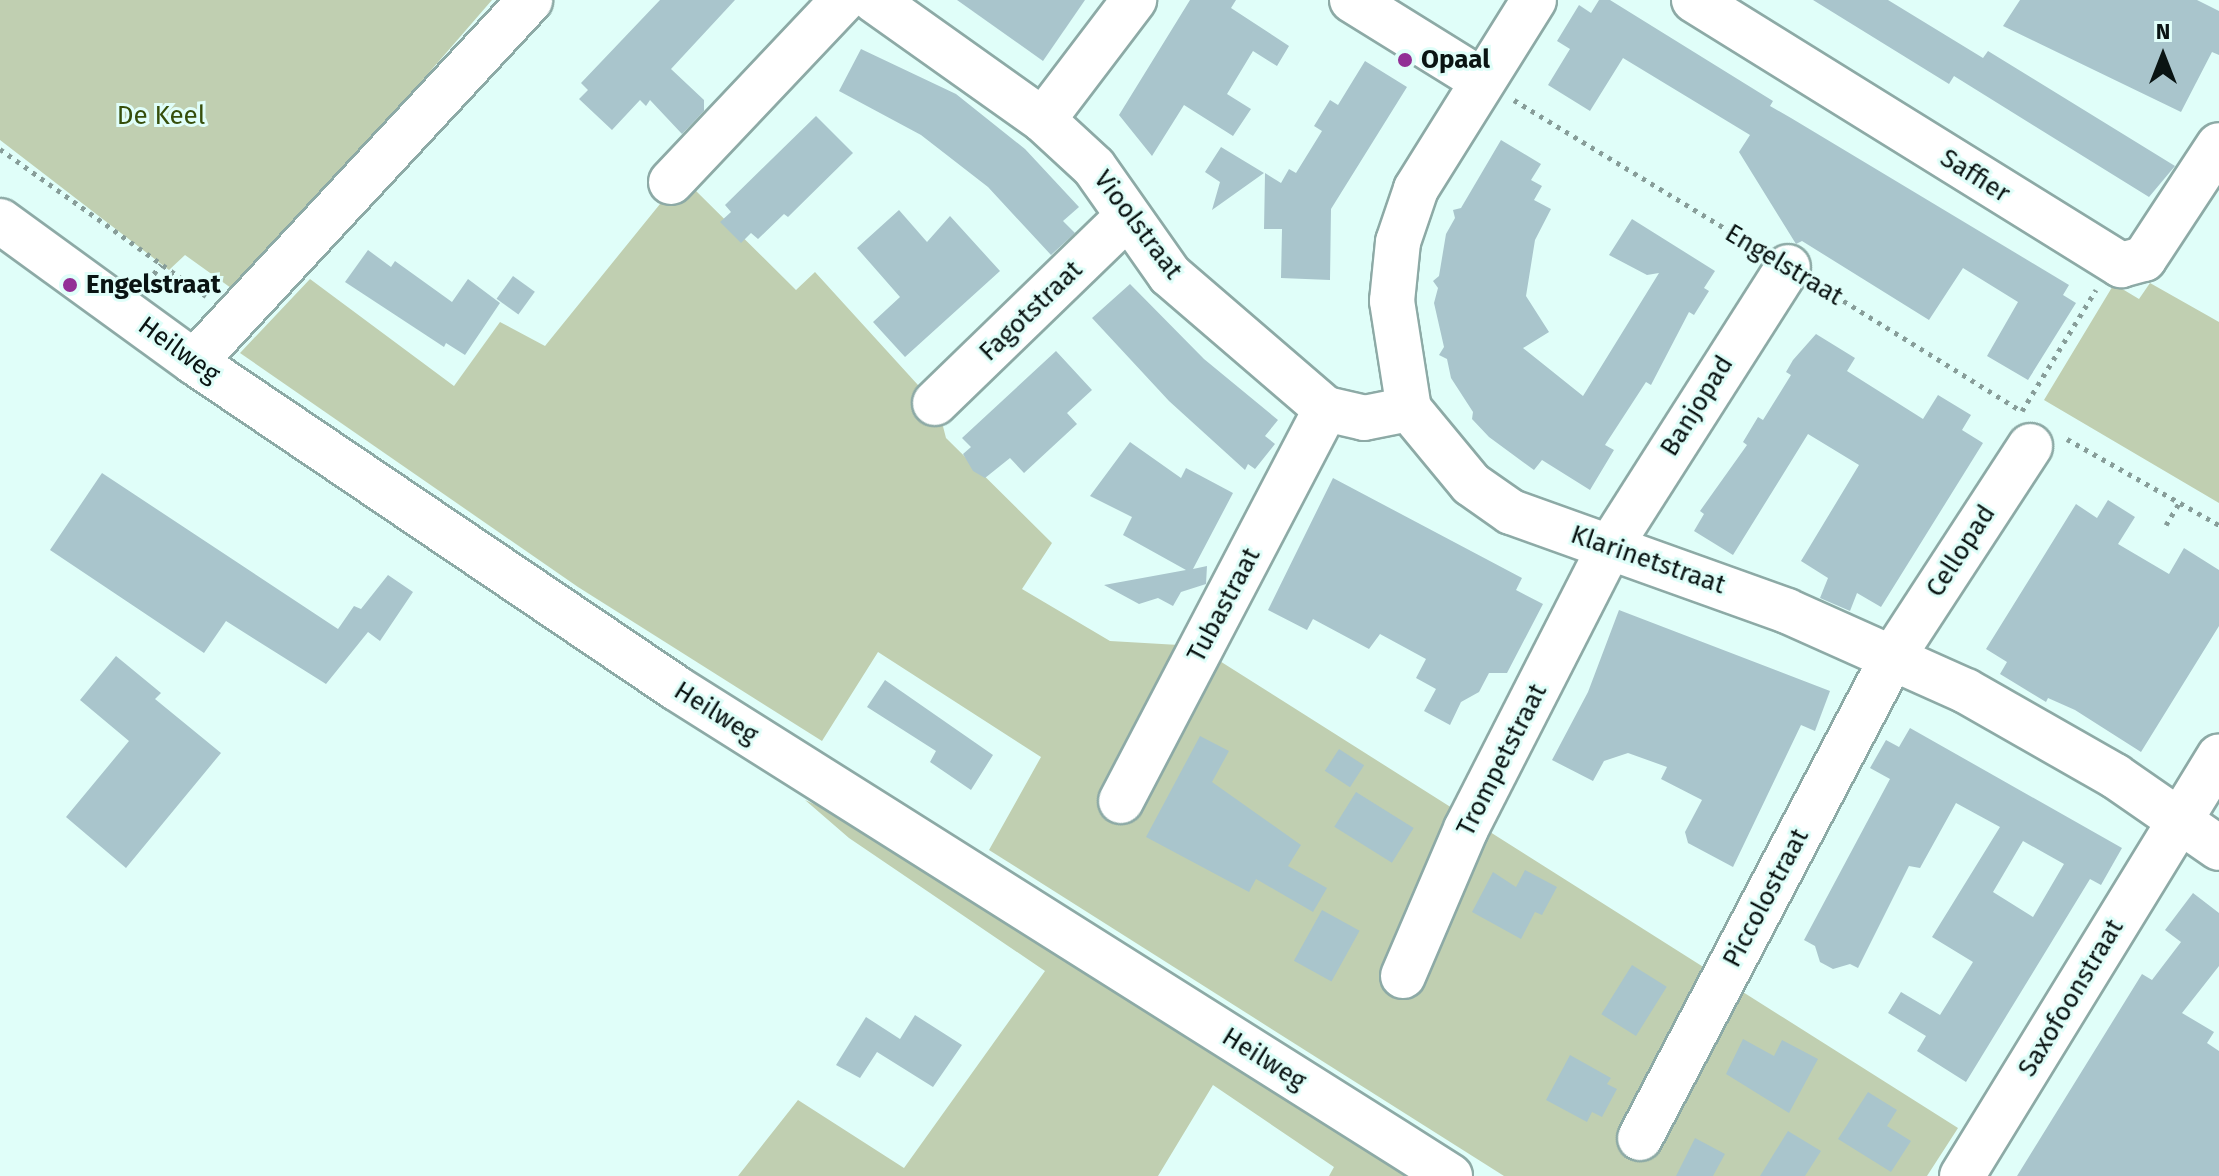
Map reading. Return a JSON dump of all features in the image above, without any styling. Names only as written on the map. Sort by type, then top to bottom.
[{"type":"street","points":[[194,362],[530,0]]},
{"type":"street","points":[[671,182],[843,0]]},
{"type":"street","name":"Vioolstraat","points":[[874,0],[1043,120],[1094,167],[1126,218],[1170,275],[1326,409],[1364,418],[1409,409]]},
{"type":"street","points":[[1043,120],[1134,0]]},
{"type":"street","points":[[1352,0],[1481,80]]},
{"type":"street","points":[[1409,409],[1392,301],[1398,242],[1416,189],[1481,80],[1534,0]]},
{"type":"street","name":"Saffier","points":[[1694,0],[2113,261]]},
{"type":"street","points":[[2113,261],[2121,265],[2144,259],[2219,145]]},
{"type":"street","name":"Fagotstraat","points":[[935,403],[1126,218]]},
{"type":"street","name":"Heilweg","points":[[0,221],[194,362],[676,688],[1450,1176]]},
{"type":"street","name":"Banjopad","points":[[1609,548],[1759,306],[1788,267]]},
{"type":"street","name":"Tubastraat","points":[[1121,801],[1326,409]]},
{"type":"street","name":"Klarinetstraat","points":[[1409,409],[1471,484],[1511,512],[1787,611],[1979,699],[2115,776],[2219,848]]},
{"type":"street","name":"Cellopad","points":[[1892,658],[2030,432]]},
{"type":"street","name":"Trompetstraat","points":[[1403,976],[1466,829],[1609,548]]},
{"type":"street","name":"Piccolostraat","points":[[1640,1138],[1892,658]]},
{"type":"street","name":"Saxofoonstraat","points":[[1962,1176],[2219,757]]},
{"type":"path","name":"Engelstraat","points":[[1481,80],[1788,267],[2030,432],[2219,525]]},
{"type":"path","points":[[0,149],[236,317]]},
{"type":"path","points":[[2030,432],[2113,261]]},
{"type":"path","points":[[2166,525],[2179,503]]},
{"type":"green space","name":"De Keel","points":[[0,0],[492,0],[238,293],[185,255],[169,270],[0,140]]},
{"type":"green space","points":[[691,186],[796,290],[815,272],[938,407],[946,438],[1052,543],[1022,589],[1110,641],[1196,646],[1958,1128],[1927,1176],[1504,1176],[989,850],[1041,757],[878,652],[822,741],[578,587],[240,353],[310,279],[454,386],[500,322],[545,346],[660,204]]},
{"type":"green space","points":[[2150,283],[2219,322],[2219,503],[2044,400],[2114,284],[2139,299]]},
{"type":"green space","points":[[805,800],[854,822],[1420,1176],[1329,1176],[1334,1167],[1213,1085],[1158,1176],[738,1176],[798,1100],[904,1168],[1045,971],[849,838]]},
{"type":"building","points":[[660,0],[735,0],[671,69],[704,100],[704,111],[682,134],[650,100],[646,106],[640,100],[612,130],[579,99],[588,90],[581,83]]},
{"type":"building","points":[[957,0],[1085,0],[1043,61]]},
{"type":"building","points":[[1190,0],[1236,0],[1231,8],[1289,46],[1277,66],[1253,51],[1227,94],[1251,109],[1233,136],[1184,105],[1152,156],[1119,115]]},
{"type":"building","points":[[1599,0],[1610,0],[1773,101],[1770,106],[2069,285],[2063,295],[2076,303],[2028,380],[1987,356],[2018,302],[1963,268],[1929,320],[1802,241],[1796,244],[1739,152],[1750,135],[1623,58],[1590,111],[1548,85],[1570,49],[1557,41],[1579,5],[1591,13]]},
{"type":"building","points":[[1813,0],[1888,0],[1983,58],[1988,51],[2175,166],[2149,197],[1954,76],[1949,84]]},
{"type":"building","points":[[2020,0],[2197,0],[2219,11],[2219,55],[2212,52],[2181,112],[2003,26]]},
{"type":"building","points":[[861,49],[956,94],[1025,149],[1079,207],[1063,221],[1075,233],[1051,255],[988,187],[921,135],[839,91]]},
{"type":"building","points":[[1365,61],[1407,87],[1331,209],[1330,280],[1281,278],[1282,229],[1264,229],[1265,173],[1281,183],[1289,169],[1296,173],[1322,131],[1314,126],[1330,100],[1338,105]]},
{"type":"building","points":[[816,116],[853,153],[788,217],[784,214],[758,239],[751,233],[741,243],[720,222],[731,212],[725,205]]},
{"type":"building","points":[[1501,140],[1541,164],[1531,180],[1542,186],[1534,200],[1551,209],[1535,240],[1526,296],[1549,332],[1523,348],[1583,396],[1659,273],[1647,275],[1609,255],[1632,219],[1715,271],[1704,288],[1709,291],[1694,315],[1689,312],[1651,385],[1646,382],[1605,445],[1614,450],[1590,490],[1542,460],[1534,470],[1489,437],[1472,419],[1473,412],[1451,378],[1447,359],[1439,355],[1444,347],[1434,303],[1438,288],[1433,281],[1439,276],[1446,234],[1455,218],[1453,210],[1461,208]]},
{"type":"building","points":[[1221,147],[1264,173],[1212,210],[1220,182],[1205,172]]},
{"type":"building","points":[[899,210],[927,242],[950,216],[1000,271],[905,357],[873,322],[900,297],[857,248]]},
{"type":"building","points":[[368,250],[391,267],[395,261],[452,302],[468,279],[500,303],[465,355],[446,343],[444,347],[345,282]]},
{"type":"building","points":[[513,276],[535,292],[518,315],[497,299]]},
{"type":"building","points":[[1130,284],[1204,359],[1278,420],[1265,436],[1275,444],[1255,469],[1248,464],[1245,470],[1169,401],[1092,318]]},
{"type":"building","points":[[1816,334],[1855,358],[1847,371],[1923,419],[1938,395],[1971,415],[1962,430],[1983,443],[1881,607],[1857,593],[1850,611],[1820,598],[1828,578],[1801,561],[1859,465],[1808,434],[1733,555],[1694,531],[1704,514],[1700,511],[1747,445],[1743,442],[1758,417],[1763,420],[1791,375],[1786,372],[1793,360]]},
{"type":"building","points":[[1056,351],[1092,390],[1067,413],[1077,424],[1024,473],[1010,458],[985,478],[973,471],[963,454],[971,447],[962,438]]},
{"type":"building","points":[[1130,442],[1181,478],[1186,468],[1233,493],[1193,569],[1207,566],[1206,584],[1181,592],[1173,606],[1158,598],[1139,604],[1104,585],[1186,570],[1123,535],[1132,517],[1090,496]]},
{"type":"building","points":[[102,473],[338,629],[354,606],[361,609],[388,575],[413,592],[380,641],[368,632],[326,684],[226,621],[204,653],[50,550]]},
{"type":"building","points":[[1333,478],[1522,578],[1516,590],[1543,604],[1507,673],[1489,673],[1479,692],[1461,702],[1450,725],[1424,711],[1436,689],[1416,678],[1426,659],[1380,634],[1369,649],[1313,619],[1307,630],[1268,610]]},
{"type":"building","points":[[2108,500],[2135,517],[2118,544],[2169,574],[2184,548],[2219,570],[2219,626],[2141,752],[2075,710],[2048,698],[2046,702],[2000,674],[2007,662],[1986,649],[2076,504],[2097,518]]},
{"type":"building","points":[[1619,610],[1830,691],[1815,731],[1801,725],[1733,867],[1688,843],[1685,832],[1702,800],[1661,779],[1667,767],[1628,753],[1604,761],[1593,781],[1552,760],[1588,692]]},
{"type":"building","points":[[116,656],[161,693],[155,699],[221,753],[126,868],[66,817],[129,741],[80,700]]},
{"type":"building","points":[[885,680],[993,755],[971,790],[930,762],[936,751],[867,707]]},
{"type":"building","points":[[1910,728],[2122,848],[2101,885],[2090,879],[1966,1082],[1917,1051],[1926,1036],[1888,1013],[1901,992],[1940,1015],[1973,962],[1932,937],[2000,827],[1956,803],[1920,868],[1909,866],[1858,968],[1850,964],[1833,969],[1820,962],[1815,946],[1804,940],[1890,779],[1870,768],[1886,740],[1899,747]],"holes":[[[2023,841],[2064,864],[2033,917],[1993,892]]]},
{"type":"building","points":[[1200,736],[1229,751],[1212,782],[1301,845],[1288,866],[1327,888],[1313,912],[1256,879],[1249,892],[1146,837]]},
{"type":"building","points":[[1339,749],[1364,765],[1350,787],[1325,771]]},
{"type":"building","points":[[1356,792],[1414,828],[1392,863],[1334,827]]},
{"type":"building","points":[[1525,870],[1557,887],[1542,915],[1535,912],[1521,939],[1472,912],[1493,872],[1516,887]]},
{"type":"building","points":[[2193,893],[2219,913],[2219,966],[2182,1013],[2214,1032],[2207,1043],[2219,1051],[2219,1176],[2017,1176],[2142,974],[2152,980],[2181,942],[2165,930]]},
{"type":"building","points":[[1322,910],[1360,931],[1331,982],[1294,961]]},
{"type":"building","points":[[1632,965],[1667,987],[1636,1036],[1601,1014]]},
{"type":"building","points":[[915,1015],[962,1045],[933,1087],[877,1052],[860,1078],[836,1065],[866,1017],[900,1039]]},
{"type":"building","points":[[1743,1039],[1774,1056],[1782,1040],[1818,1059],[1789,1113],[1726,1074]]},
{"type":"building","points":[[1570,1055],[1611,1078],[1607,1084],[1617,1089],[1602,1117],[1592,1112],[1587,1122],[1546,1100]]},
{"type":"building","points":[[1868,1092],[1897,1110],[1887,1126],[1911,1141],[1891,1172],[1838,1139]]},
{"type":"building","points":[[1788,1131],[1821,1151],[1805,1176],[1760,1176]]},
{"type":"building","points":[[1695,1138],[1725,1154],[1713,1176],[1676,1176]]},
{"type":"place","name":"Opaal","points":[[1405,60]]},
{"type":"place","name":"Engelstraat","points":[[70,285]]}]
